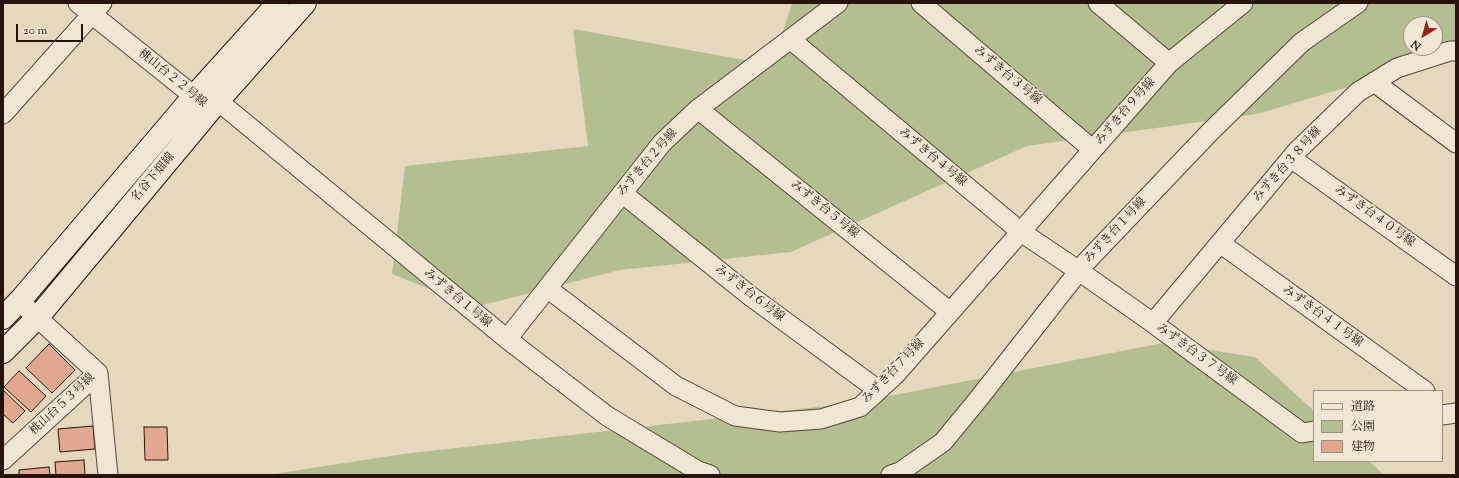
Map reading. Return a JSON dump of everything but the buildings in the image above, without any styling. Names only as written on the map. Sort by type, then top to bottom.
[{"type":"street","name":"桃山台２２号線","points":[[78,3],[97,9],[194,96],[215,106]]},
{"type":"street","name":"名谷下畑線","points":[[3,318],[20,301],[194,96],[278,3]]},
{"type":"street","name":"名谷下畑線","points":[[3,352],[38,317],[215,106],[305,3]]},
{"type":"street","name":"みずき台２号線","points":[[507,340],[662,143],[698,109],[838,3]]},
{"type":"street","name":"みずき台３号線","points":[[921,3],[1093,150]]},
{"type":"street","name":"みずき台９号線","points":[[1021,232],[1169,64],[1243,3]]},
{"type":"street","name":"みずき台１号線","points":[[891,475],[900,472],[943,442],[1079,271],[1210,132],[1302,42],[1358,3]]},
{"type":"street","points":[[1107,6],[1169,64]]},
{"type":"street","points":[[3,114],[97,9]]},
{"type":"street","name":"みずき台４号線","points":[[790,39],[1021,232],[1079,271]]},
{"type":"street","name":"みずき台３８号線","points":[[1153,323],[1291,158],[1358,92],[1397,68],[1450,51],[1456,51]]},
{"type":"street","points":[[1374,82],[1456,143]]},
{"type":"street","name":"みずき台１号線","points":[[215,106],[507,340],[608,416],[698,471],[710,475]]},
{"type":"street","name":"みずき台５号線","points":[[698,109],[950,312]]},
{"type":"street","name":"みずき台４０号線","points":[[1291,158],[1456,276]]},
{"type":"street","name":"みずき台６号線","points":[[622,193],[748,295],[878,390]]},
{"type":"street","name":"みずき台７号線","points":[[547,288],[676,386],[735,416],[780,422],[821,419],[860,407],[894,375],[1021,232]]},
{"type":"street","name":"みずき台４１号線","points":[[1220,243],[1424,390]]},
{"type":"street","name":"みずき台３７号線","points":[[1079,271],[1153,323],[1302,433],[1313,431]]},
{"type":"street","name":"桃山台５３号線","points":[[3,460],[98,373],[20,301]]},
{"type":"street","points":[[98,373],[108,475]]},
{"type":"street","points":[[1443,415],[1456,413]]},
{"type":"green space","points":[[792,3],[1456,3],[1456,55],[1257,114],[1027,146],[791,252],[620,270],[475,307],[392,274],[405,166],[588,146],[573,29],[772,65]]},
{"type":"green space","points":[[1163,343],[1255,357],[1313,410],[1313,462],[1370,462],[1384,475],[267,475],[403,454],[853,403]]}]
